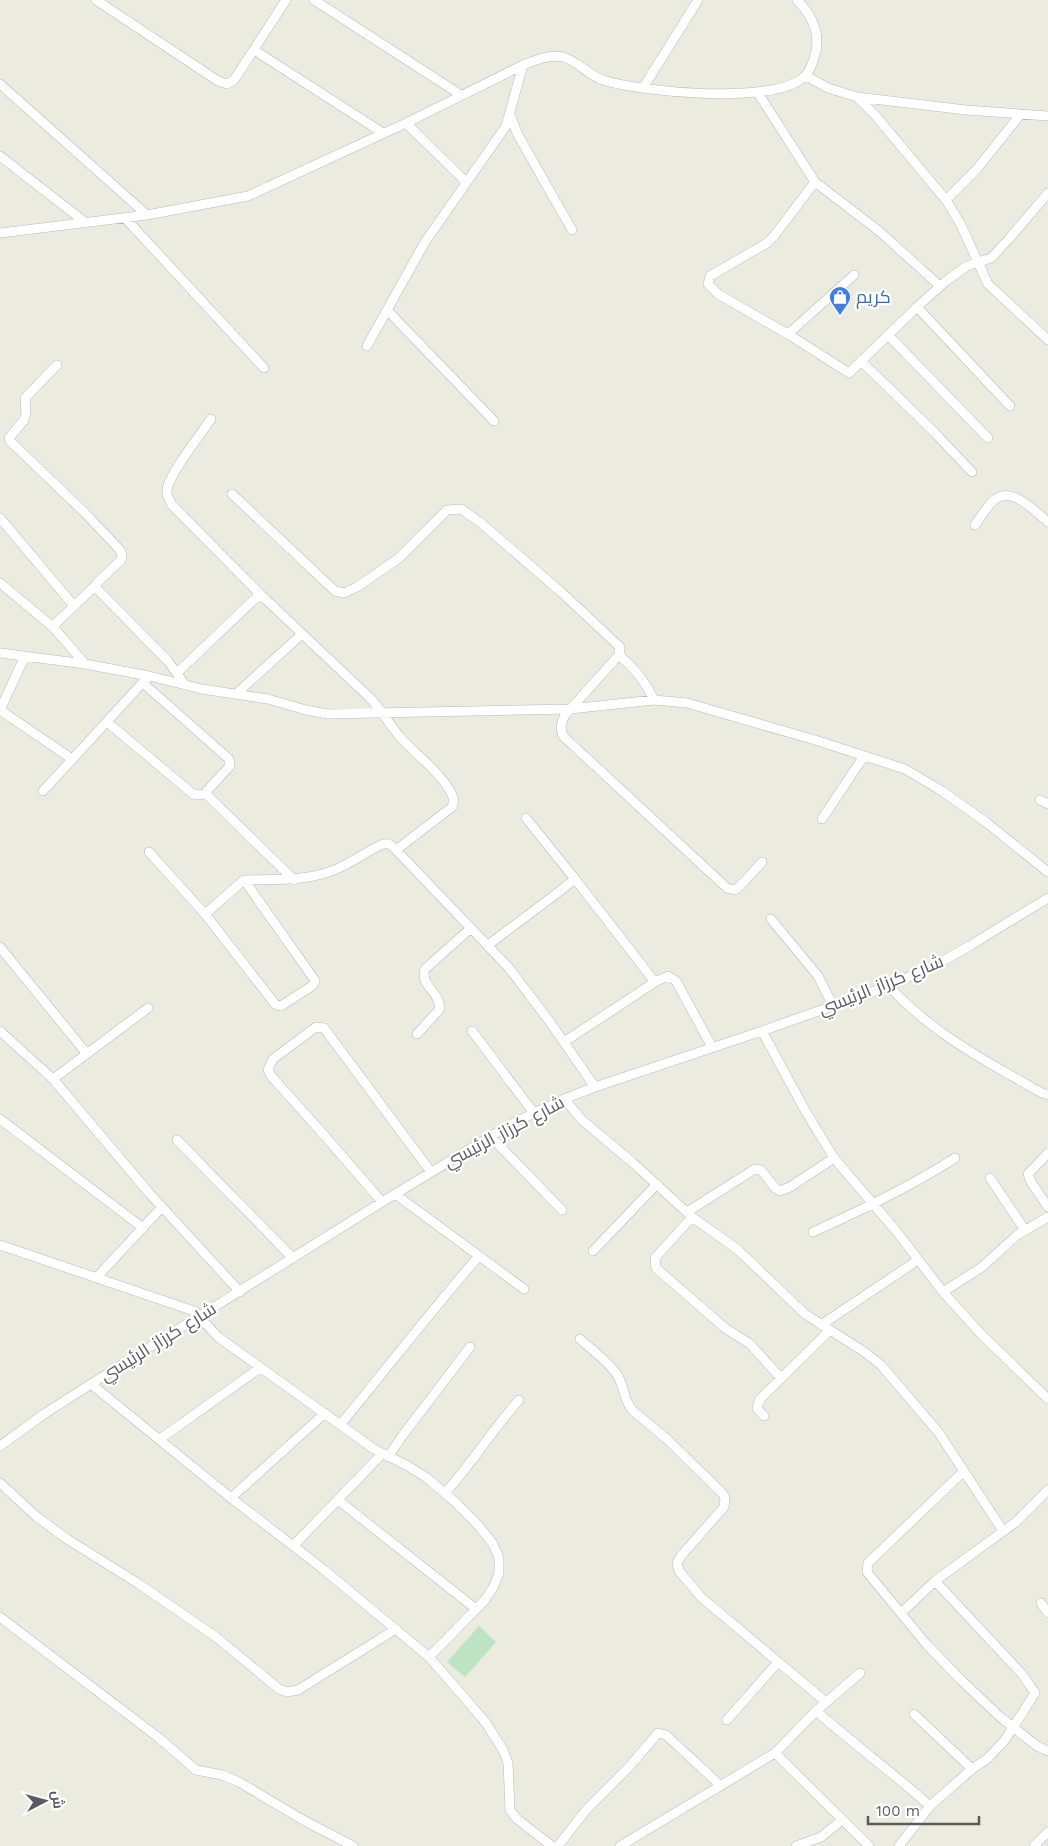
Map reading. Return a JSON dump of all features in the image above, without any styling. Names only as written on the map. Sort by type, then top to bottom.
[{"type":"street","points":[[96,0],[221,83],[226,84],[231,82],[254,50],[286,0]]},
{"type":"street","points":[[314,0],[461,95]]},
{"type":"street","points":[[643,88],[698,0]]},
{"type":"street","points":[[0,233],[147,215],[248,196],[406,123],[523,65],[553,56],[565,58],[600,79],[643,88],[722,94],[758,93],[781,88],[806,76],[814,60],[817,33],[813,20],[797,0]]},
{"type":"street","points":[[254,50],[383,133]]},
{"type":"street","points":[[367,346],[422,248],[501,133],[510,115],[523,65]]},
{"type":"street","points":[[806,76],[828,88],[857,97],[1020,115],[1048,116]]},
{"type":"street","points":[[0,84],[147,215]]},
{"type":"street","points":[[758,93],[815,182],[879,231],[940,286]]},
{"type":"street","points":[[857,97],[875,115],[946,200],[956,216],[988,284],[995,293],[1048,340]]},
{"type":"street","points":[[510,115],[518,136],[572,230]]},
{"type":"street","points":[[946,200],[976,170],[1020,115]]},
{"type":"street","points":[[406,123],[466,182]]},
{"type":"street","points":[[0,156],[86,223]]},
{"type":"street","points":[[815,182],[774,236],[710,276],[708,284],[718,294],[788,334],[849,373],[940,286],[967,266],[991,258],[1048,193]]},
{"type":"street","points":[[125,218],[264,368]]},
{"type":"street","points":[[788,334],[854,276]]},
{"type":"street","points":[[917,307],[1010,406]]},
{"type":"street","points":[[387,310],[494,421]]},
{"type":"street","points":[[888,335],[988,438]]},
{"type":"street","points":[[861,361],[972,472]]},
{"type":"street","points":[[54,628],[54,625],[121,560],[122,555],[120,550],[85,513],[10,442],[9,438],[24,420],[26,413],[25,398],[57,365]]},
{"type":"street","points":[[211,419],[172,476],[167,488],[167,495],[172,505],[260,594],[369,697],[401,738],[450,790],[454,800],[452,807],[396,850]]},
{"type":"street","points":[[232,494],[335,590],[344,592],[357,587],[399,558],[447,510],[461,509],[488,529],[619,644],[621,650],[619,655],[570,709],[562,722],[560,730],[563,736],[727,888],[735,890],[762,862]]},
{"type":"street","points":[[975,525],[993,500],[1006,495],[1016,497],[1048,522]]},
{"type":"street","points":[[0,518],[74,606]]},
{"type":"street","points":[[0,583],[54,628],[85,664]]},
{"type":"street","points":[[96,586],[97,590],[144,635],[177,672],[185,685]]},
{"type":"street","points":[[177,672],[260,594]]},
{"type":"street","points":[[237,693],[302,634]]},
{"type":"street","points":[[0,652],[85,664],[146,680],[237,693],[316,712],[383,713],[570,709],[654,700],[687,703],[815,740],[905,769],[942,791],[994,828],[1048,872]]},
{"type":"street","points":[[619,655],[636,670],[654,700]]},
{"type":"street","points":[[25,656],[0,710],[72,760]]},
{"type":"street","points":[[43,791],[146,680]]},
{"type":"street","points":[[107,722],[193,794],[200,795],[205,793],[230,766],[230,760],[146,680]]},
{"type":"street","points":[[822,819],[864,756]]},
{"type":"street","points":[[205,793],[294,880]]},
{"type":"street","points":[[526,818],[655,982]]},
{"type":"street","points":[[205,914],[244,880],[294,880],[312,877],[338,869],[382,844],[392,846],[509,968],[595,1087]]},
{"type":"street","points":[[149,852],[205,914],[277,1006],[281,1006],[312,986],[315,982],[244,880]]},
{"type":"street","points":[[488,945],[552,898],[574,878]]},
{"type":"street","name":"شارع كرزاز الرئيسي","points":[[0,1446],[44,1414],[91,1384],[490,1136],[564,1099],[595,1087],[889,986],[971,946],[1048,898]]},
{"type":"street","points":[[771,919],[818,976],[833,1006]]},
{"type":"street","points":[[417,1034],[439,1010],[440,1006],[439,1001],[425,981],[423,973],[425,969],[471,928]]},
{"type":"street","points":[[0,947],[86,1054]]},
{"type":"street","points":[[564,1042],[664,976],[676,981],[712,1048]]},
{"type":"street","points":[[889,986],[909,1007],[943,1034],[996,1067],[1048,1094]]},
{"type":"street","points":[[53,1079],[148,1008]]},
{"type":"street","points":[[382,1202],[272,1077],[268,1070],[273,1059],[316,1027],[324,1028],[431,1172]]},
{"type":"street","points":[[472,1031],[534,1114]]},
{"type":"street","points":[[762,1031],[806,1112],[834,1158],[943,1292],[980,1333],[1048,1400]]},
{"type":"street","points":[[0,1032],[53,1079],[162,1207],[240,1292]]},
{"type":"street","points":[[564,1099],[582,1120],[690,1214],[737,1249],[805,1314],[880,1365],[930,1421],[1003,1531]]},
{"type":"street","points":[[0,1119],[143,1228]]},
{"type":"street","points":[[490,1136],[562,1210]]},
{"type":"street","points":[[178,1140],[293,1258]]},
{"type":"street","points":[[1048,1153],[1028,1174],[1031,1182],[1048,1207]]},
{"type":"street","points":[[780,1377],[750,1344],[725,1328],[656,1268],[655,1258],[690,1214],[755,1169],[761,1170],[777,1190],[780,1191],[790,1187],[834,1158]]},
{"type":"street","points":[[813,1232],[873,1205],[955,1158]]},
{"type":"street","points":[[990,1178],[1024,1230]]},
{"type":"street","points":[[593,1251],[657,1184]]},
{"type":"street","points":[[395,1194],[524,1289]]},
{"type":"street","points":[[97,1277],[162,1207]]},
{"type":"street","points":[[943,1292],[982,1267],[1024,1230],[1048,1218]]},
{"type":"street","points":[[0,1245],[194,1311],[218,1337],[260,1368],[385,1455],[408,1466],[445,1493],[486,1534],[493,1544],[499,1558],[499,1573],[494,1586],[485,1600],[429,1657]]},
{"type":"street","points":[[341,1424],[413,1338],[429,1314],[479,1256]]},
{"type":"street","points":[[821,1325],[918,1260]]},
{"type":"street","points":[[764,1416],[759,1411],[757,1404],[780,1377],[830,1330]]},
{"type":"street","points":[[580,1339],[614,1370],[619,1378],[627,1404],[632,1410],[668,1440],[725,1498],[724,1507],[681,1556],[677,1567],[683,1578],[702,1598],[826,1702]]},
{"type":"street","points":[[293,1546],[385,1455],[470,1347]]},
{"type":"street","points":[[160,1440],[260,1368]]},
{"type":"street","points":[[91,1384],[429,1657],[474,1709],[503,1750],[508,1762],[510,1810],[517,1819],[552,1846]]},
{"type":"street","points":[[445,1493],[467,1468],[498,1424],[519,1400]]},
{"type":"street","points":[[231,1498],[325,1413]]},
{"type":"street","points":[[964,1471],[868,1563],[868,1575],[940,1659],[999,1716],[1037,1746],[1048,1751]]},
{"type":"street","points":[[0,1483],[37,1517],[216,1637],[279,1689],[288,1692],[298,1690],[396,1629]]},
{"type":"street","points":[[901,1613],[935,1581],[1028,1512],[1048,1490]]},
{"type":"street","points":[[338,1500],[476,1609]]},
{"type":"street","points":[[899,1846],[930,1806],[972,1769],[987,1759],[1005,1740],[1034,1694],[1033,1688],[985,1633],[935,1581]]},
{"type":"street","points":[[1040,1603],[1048,1613]]},
{"type":"street","points":[[0,1617],[158,1738],[196,1770],[222,1775],[239,1782],[303,1820],[353,1846]]},
{"type":"street","points":[[727,1720],[778,1662]]},
{"type":"street","points":[[620,1846],[775,1753],[816,1711],[860,1673]]},
{"type":"street","points":[[816,1711],[847,1738],[899,1778],[930,1806]]},
{"type":"street","points":[[914,1714],[972,1769]]},
{"type":"street","points":[[558,1846],[586,1810],[629,1767],[658,1733],[666,1735],[721,1786]]},
{"type":"street","points":[[775,1753],[869,1846]]},
{"type":"street","points":[[796,1846],[821,1837],[842,1820]]},
{"type":"street","points":[[1034,1846],[1048,1832]]},
{"type":"green space","points":[[479,1626],[496,1642],[465,1677],[447,1662]]},
{"type":"place","name":"كريم","points":[[840,316]]}]
